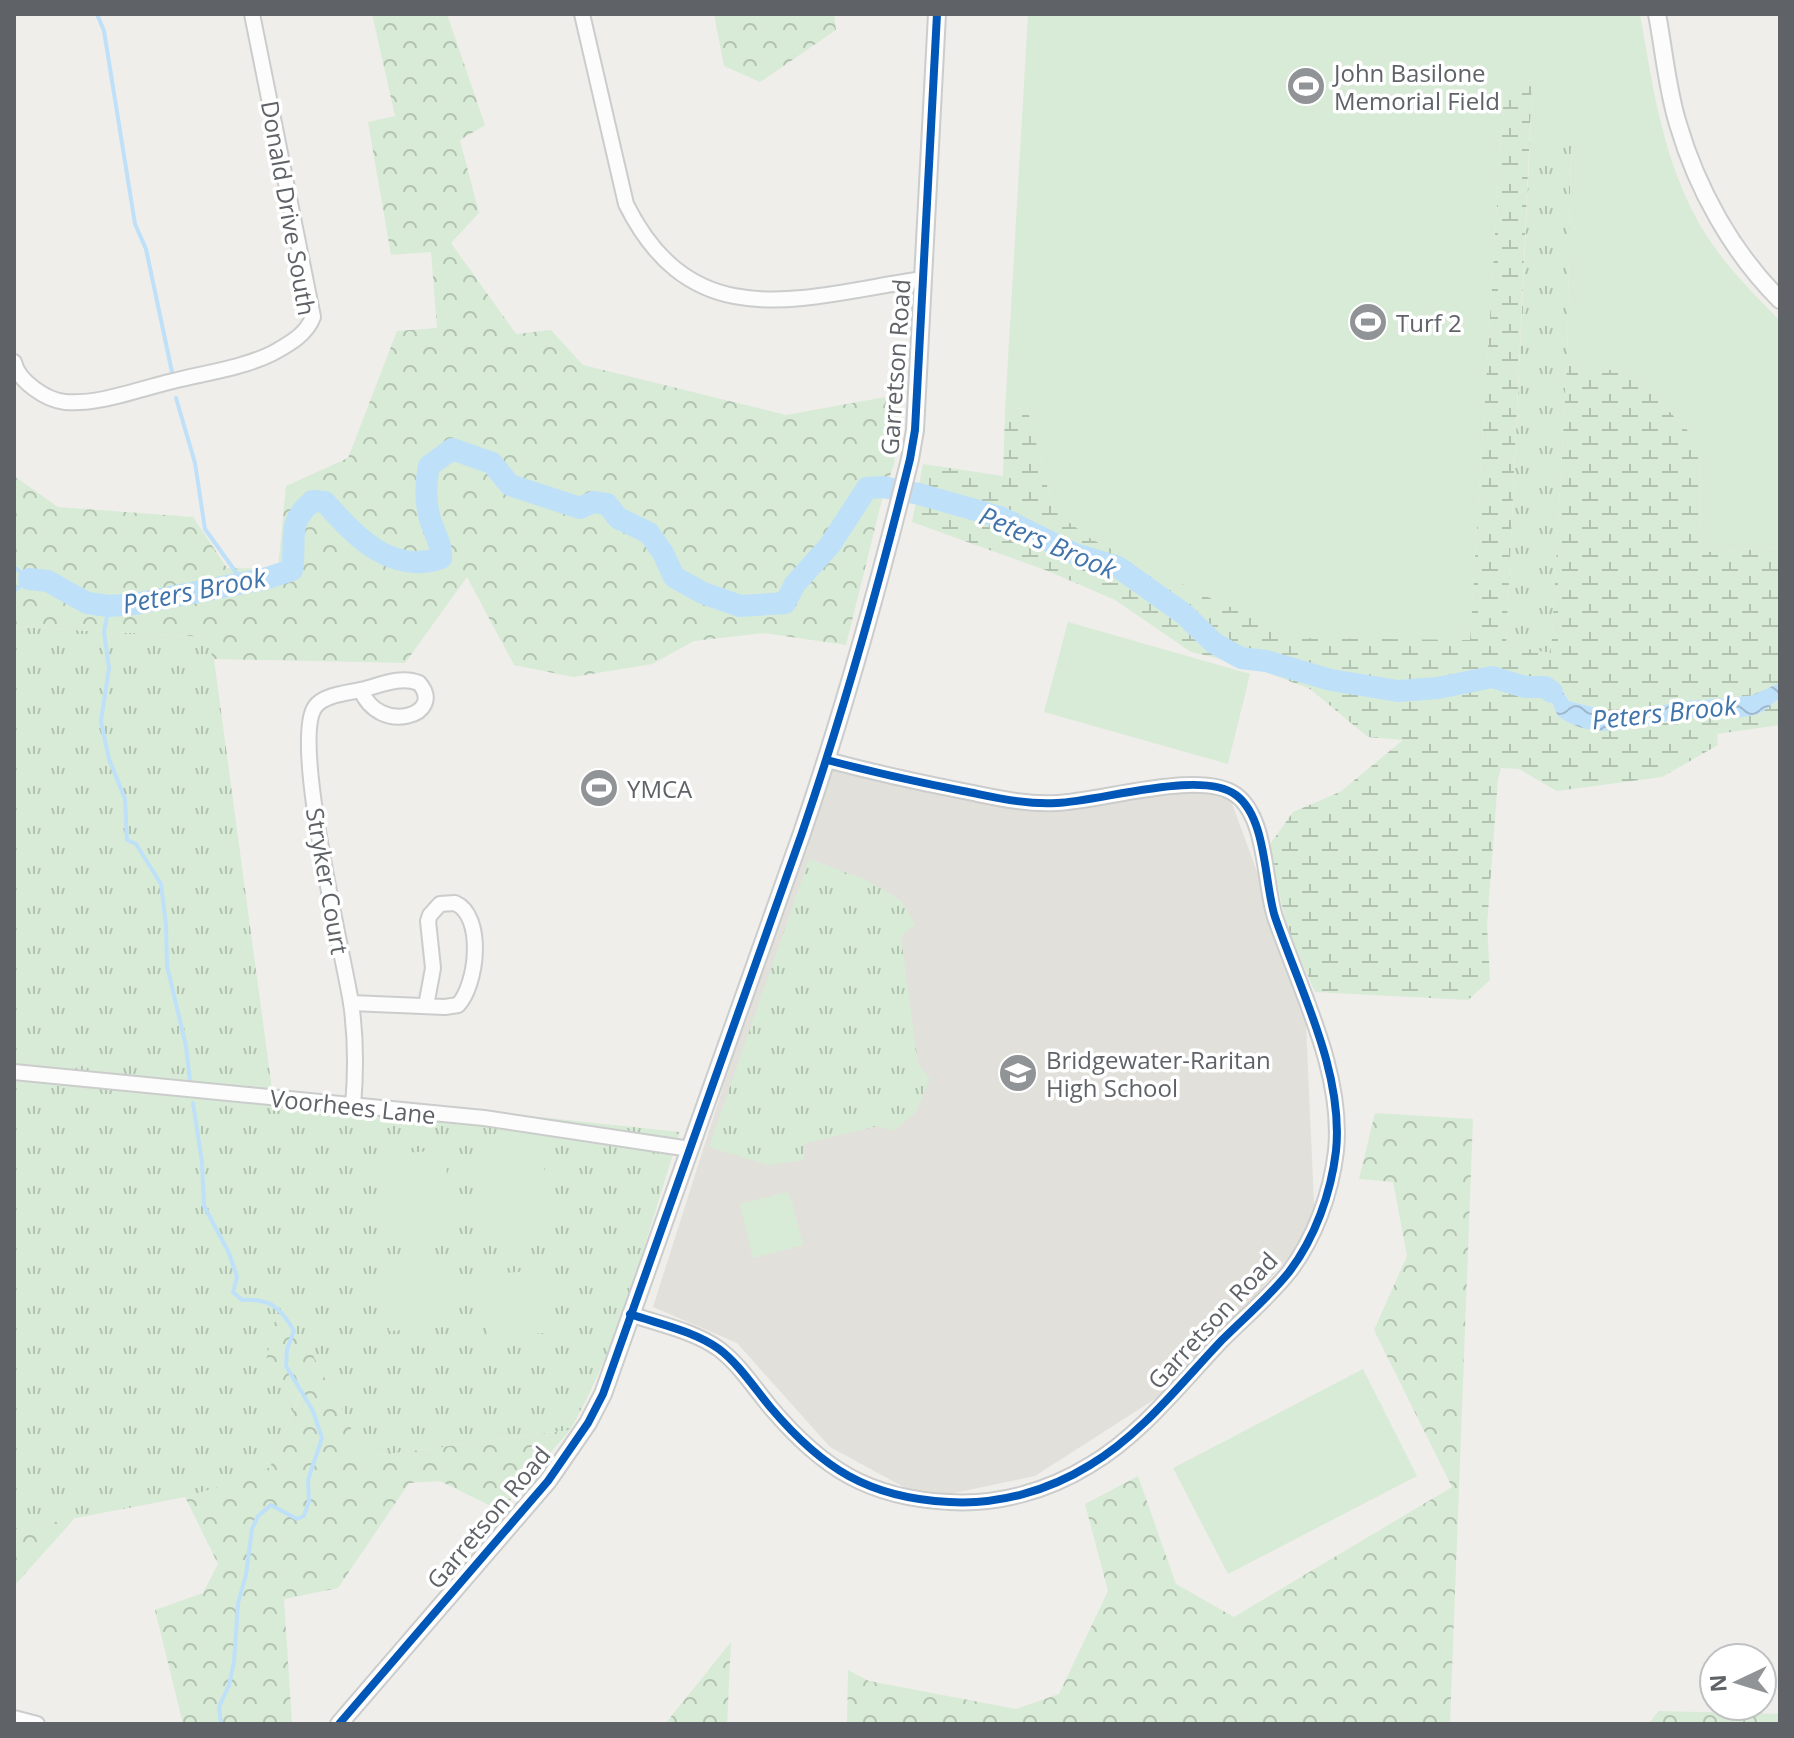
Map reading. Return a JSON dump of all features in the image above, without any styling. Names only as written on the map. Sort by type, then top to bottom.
[{"type":"street","name":"Donald Drive South","points":[[14,362],[21,377],[55,399],[65,402],[93,400],[271,354],[310,327],[313,317],[252,14]]},
{"type":"street","points":[[582,14],[626,204],[640,231],[670,265],[693,282],[713,291],[760,301],[922,279]]},
{"type":"street","name":"Garretson Road","points":[[339,1724],[548,1481],[603,1394],[827,760],[895,521],[915,430],[937,14]]},
{"type":"street","points":[[1657,14],[1677,122],[1697,176],[1734,244],[1780,300]]},
{"type":"street","name":"Stryker Court","points":[[353,1106],[356,1059],[351,1003],[312,786],[308,734],[309,720],[318,704],[361,690]]},
{"type":"street","name":"Garretson Road","points":[[630,1314],[692,1336],[720,1350],[800,1442],[833,1468],[858,1481],[906,1496],[946,1502],[1001,1499],[1069,1477],[1116,1447],[1290,1271],[1320,1215],[1336,1151],[1337,1118],[1333,1084],[1270,902],[1256,825],[1251,813],[1236,795],[1218,786],[1191,785],[1076,801],[1024,802],[901,779],[827,760]]},
{"type":"street","points":[[351,1003],[426,1006],[452,1007],[458,1005],[465,997],[472,977],[474,950],[473,927],[467,911],[455,903],[440,904],[428,921],[433,968],[426,1006]]},
{"type":"street","name":"Voorhees Lane","points":[[14,1072],[498,1120],[690,1149]]},
{"type":"street","points":[[14,1718],[37,1724]]},
{"type":"shaded area","name":"Bridgewater-Raritan High School","points":[[827,760],[1060,803],[1227,790],[1305,1002],[1315,1226],[1183,1381],[1035,1476],[926,1499],[830,1447],[737,1343],[653,1307]]},
{"type":"green space","points":[[372,14],[447,14],[485,125],[460,140],[479,213],[451,243],[516,334],[551,330],[583,365],[786,415],[902,394],[894,464],[846,645],[764,633],[694,641],[652,664],[573,677],[514,665],[467,577],[405,663],[212,659],[210,637],[14,627],[14,476],[58,507],[193,517],[227,568],[278,569],[286,486],[348,458],[397,331],[437,328],[431,252],[391,255],[368,122],[395,116]]},
{"type":"green space","points":[[714,14],[834,14],[836,30],[760,82],[724,66]]},
{"type":"green space","points":[[1028,14],[1640,14],[1665,139],[1681,187],[1700,225],[1720,255],[1780,321],[1780,548],[1701,552],[1700,443],[1632,373],[1567,364],[1571,143],[1530,139],[1532,86],[1504,88],[1470,640],[1300,638],[1091,539],[1054,511],[1027,407],[1005,411]]},
{"type":"green space","points":[[1532,86],[1506,645],[1551,653],[1567,364],[1632,373],[1700,443],[1701,552],[1780,548],[1780,683],[1750,696],[1675,702],[1627,716],[1569,701],[1564,692],[1536,682],[1526,687],[1549,695],[1556,714],[1616,730],[1636,729],[1685,718],[1760,713],[1780,699],[1780,725],[1717,734],[1718,745],[1662,777],[1557,791],[1519,769],[1501,768],[1487,925],[1490,980],[1468,1000],[1315,992],[1289,934],[1268,847],[1293,812],[1340,792],[1403,740],[1368,737],[1310,689],[1250,666],[1191,652],[1115,600],[1048,571],[912,522],[923,464],[1003,476],[1005,411],[1027,407],[1054,511],[1470,639],[1504,87]]},
{"type":"green space","points":[[1530,139],[1571,142],[1567,364],[1551,654],[1506,645]]},
{"type":"green space","points":[[1068,622],[1250,674],[1228,764],[1044,712]]},
{"type":"green space","points":[[14,627],[211,637],[272,1089],[680,1132],[619,1323],[588,1397],[570,1430],[366,1457],[307,1344],[300,1393],[268,1473],[185,1497],[14,1530]]},
{"type":"green space","points":[[809,859],[869,881],[901,901],[915,924],[901,937],[918,1063],[930,1079],[915,1113],[893,1131],[878,1126],[803,1144],[804,1160],[768,1165],[709,1147]]},
{"type":"green space","points":[[1375,1113],[1473,1119],[1450,1724],[847,1724],[848,1670],[869,1681],[1016,1709],[1059,1694],[1108,1591],[1085,1504],[1138,1476],[1176,1584],[1234,1617],[1452,1487],[1374,1330],[1407,1256],[1393,1182],[1359,1179]]},
{"type":"green space","points":[[542,1143],[549,1241],[479,1245],[473,1148]]},
{"type":"green space","points":[[445,1150],[452,1240],[383,1245],[376,1155]]},
{"type":"green space","points":[[787,1192],[803,1245],[753,1258],[740,1204]]},
{"type":"green space","points":[[454,1262],[459,1326],[389,1331],[384,1268]]},
{"type":"green space","points":[[550,1269],[555,1332],[487,1338],[482,1275]]},
{"type":"green space","points":[[275,1321],[307,1344],[366,1457],[570,1430],[501,1511],[440,1481],[409,1483],[338,1588],[284,1599],[292,1724],[183,1724],[155,1610],[203,1593],[218,1564],[185,1497],[268,1472],[300,1394],[265,1365]]},
{"type":"green space","points":[[1363,1369],[1417,1476],[1228,1574],[1173,1468]]},
{"type":"green space","points":[[75,1518],[14,1586],[14,1530]]},
{"type":"green space","points":[[731,1642],[727,1724],[665,1724]]},
{"type":"green space","points":[[1658,1711],[1698,1712],[1698,1722],[1778,1722],[1780,1714],[1780,1724],[1649,1724]]},
{"type":"water","points":[[1535,682],[1555,686],[1569,701],[1627,716],[1675,702],[1750,696],[1780,683],[1780,699],[1763,712],[1752,715],[1685,718],[1624,730],[1593,730],[1561,718],[1549,695],[1525,687]]},
{"type":"waterway","points":[[97,14],[104,31],[135,224],[146,249],[172,372]]},
{"type":"waterway","points":[[176,398],[195,463],[205,529],[243,582]]},
{"type":"waterway","name":"Peters Brook","points":[[29,579],[48,581],[87,603],[109,606],[135,604],[264,579],[292,570],[295,525],[313,501],[325,502],[362,540],[391,557],[423,562],[441,558],[428,512],[427,480],[429,466],[452,449],[492,463],[510,485],[580,508],[593,502],[607,504],[618,518],[649,533],[674,577],[703,593],[740,606],[785,603],[795,584],[830,545],[867,488],[883,487],[1000,517],[1075,554],[1118,567],[1184,614],[1214,643],[1241,658],[1266,661],[1331,680],[1398,691],[1438,688],[1492,677],[1525,687],[1545,687],[1552,692]]},
{"type":"waterway","name":"Peters Brook","points":[[14,567],[29,579],[14,591]]},
{"type":"waterway","points":[[109,606],[104,632],[109,668],[101,721],[109,759],[125,799],[127,840],[136,844],[161,884],[167,966],[186,1046],[190,1081]]},
{"type":"waterway","points":[[193,1103],[202,1162],[204,1206],[229,1253],[237,1277],[233,1292],[242,1300],[260,1301],[273,1306],[294,1331],[287,1349],[286,1366],[313,1411],[322,1438],[308,1480],[309,1501],[304,1516],[297,1519],[271,1505],[258,1516],[252,1529],[246,1575],[238,1603],[234,1662],[229,1685],[219,1707],[221,1724]]},
{"type":"cycle path","points":[[339,1724],[548,1481],[588,1423],[603,1394],[802,833],[873,600],[915,430],[937,14]]},
{"type":"cycle path","points":[[630,1314],[688,1333],[719,1349],[740,1369],[790,1429],[828,1463],[849,1476],[894,1494],[920,1499],[986,1501],[1022,1494],[1057,1482],[1090,1465],[1126,1439],[1282,1281],[1307,1245],[1320,1214],[1336,1151],[1337,1122],[1327,1062],[1275,917],[1254,819],[1236,795],[1220,788],[1200,785],[1151,788],[1076,801],[1033,803],[929,784],[827,760]]},
{"type":"place","name":"John Basilone Memorial Field","points":[[1306,86]]},
{"type":"place","name":"Turf 2","points":[[1368,322]]},
{"type":"place","name":"YMCA","points":[[599,788]]},
{"type":"place","name":"Bridgewater-Raritan High School","points":[[1018,1073]]}]
